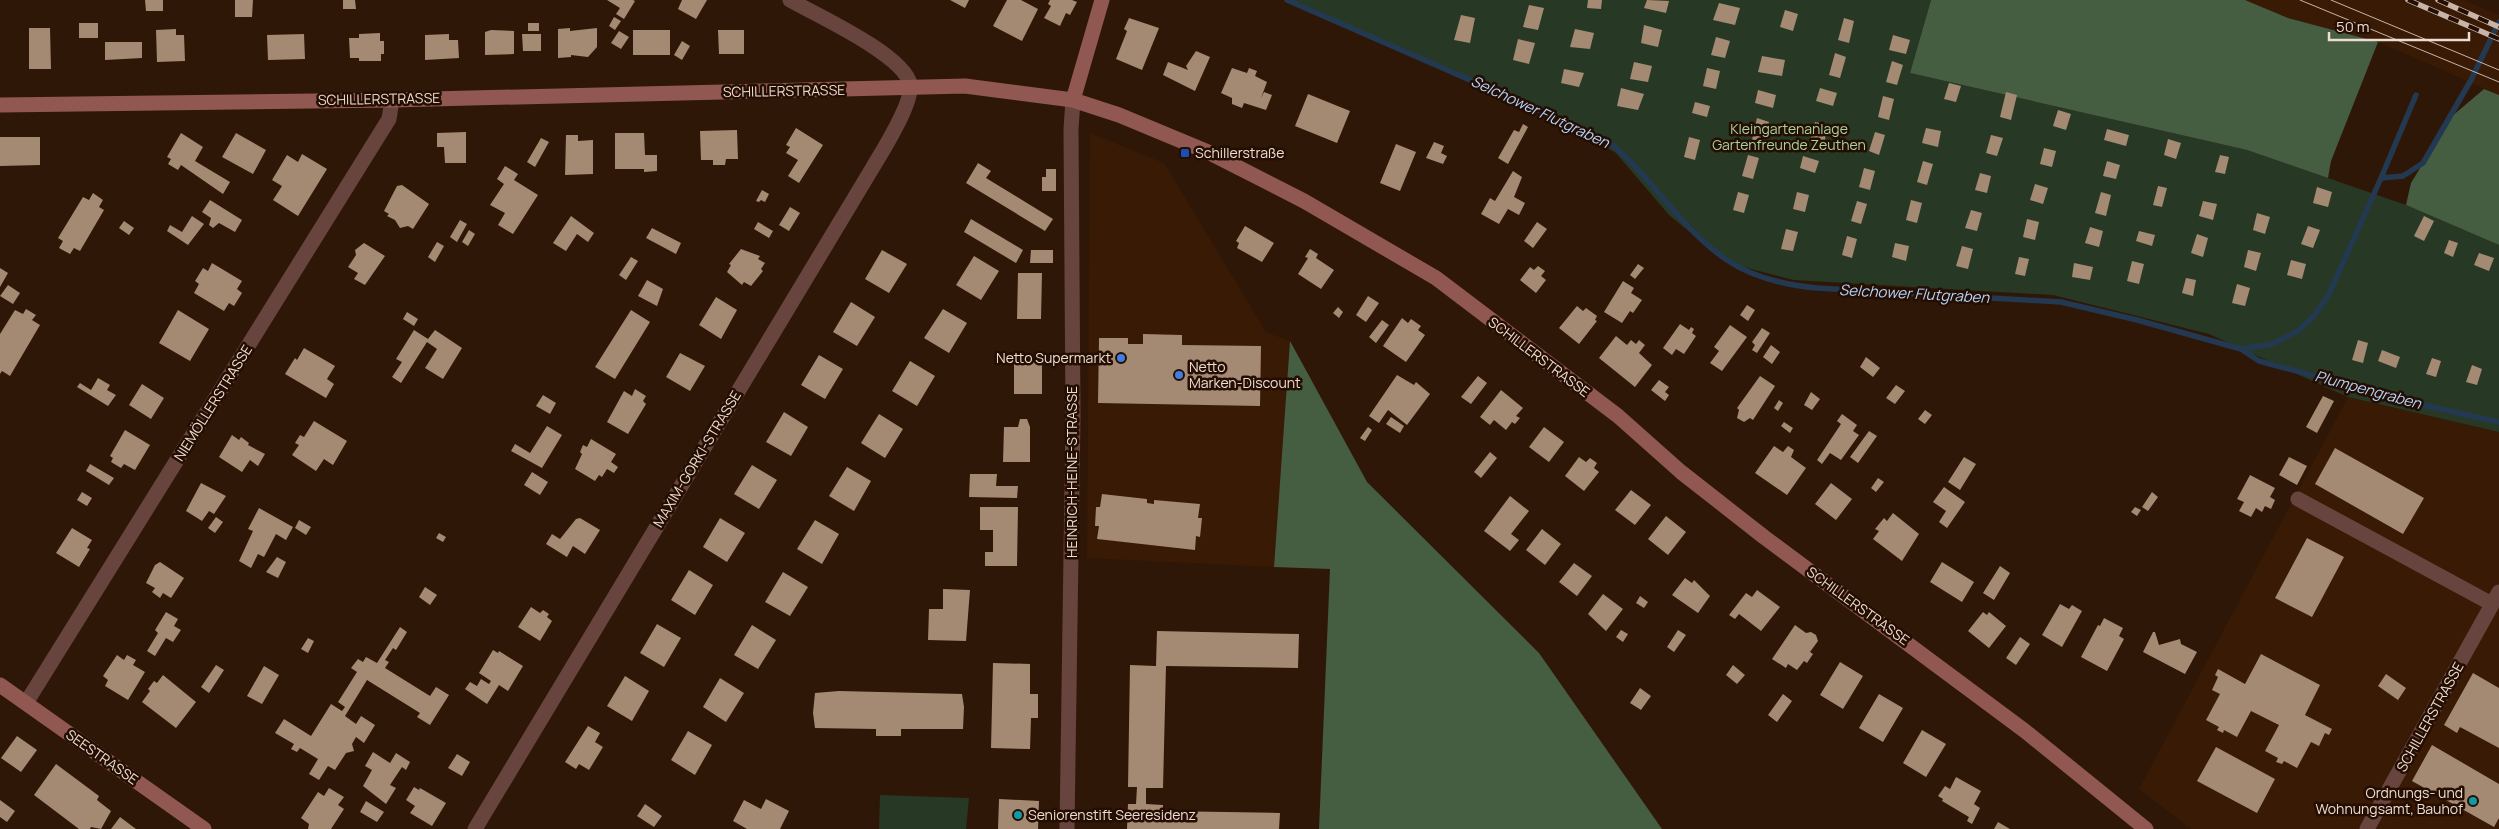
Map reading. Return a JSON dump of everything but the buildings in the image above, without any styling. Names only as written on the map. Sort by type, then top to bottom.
[{"type":"street","points":[[790,0],[885,54],[904,69],[911,86]]},
{"type":"street","name":"HEINRICH-HEINE-STRASSE","points":[[1067,829],[1073,444],[1071,129],[1073,100],[1102,0]]},
{"type":"street","name":"SCHILLERSTRASSE","points":[[0,105],[392,100],[842,90],[911,86],[965,86],[1073,100],[1140,123],[1208,152],[1304,201],[1436,278],[1618,416],[1680,472],[2010,720],[2146,829]]},
{"type":"street","name":"MAXIM-GORKI-STRASSE","points":[[475,829],[882,151],[906,106],[911,86]]},
{"type":"street","name":"NIEMÖLLERSTRASSE","points":[[26,703],[389,119],[392,100]]},
{"type":"street","name":"SCHILLERSTRASSE","points":[[2298,499],[2496,598],[2368,829]]},
{"type":"street","name":"SEESTRASSE","points":[[0,684],[204,829]]},
{"type":"shaded area","points":[[2245,0],[2464,0],[2499,15],[2499,95],[2378,42],[2288,18]]},
{"type":"shaded area","points":[[1090,133],[1164,163],[1266,332],[1290,341],[1274,567],[1087,558]]},
{"type":"shaded area","points":[[2348,397],[2499,432],[2499,829],[2191,829],[2139,789]]},
{"type":"green space","name":"Kleingartenanlage Gartenfreunde Zeuthen","points":[[1289,0],[1931,0],[1910,73],[2247,150],[2406,205],[2499,245],[2499,432],[2348,397],[2209,334],[2053,295],[1794,280],[1728,263],[1669,215],[1616,153],[1555,117],[1302,4]]},
{"type":"green space","points":[[1931,0],[2245,0],[2288,18],[2378,42],[2331,161],[2328,178],[2247,150],[1910,73]]},
{"type":"green space","points":[[2484,89],[2499,95],[2499,245],[2406,205],[2411,183],[2451,117]]},
{"type":"green space","points":[[1290,341],[1367,482],[1539,653],[1662,829],[1319,829],[1330,569],[1274,567]]},
{"type":"green space","points":[[880,795],[969,798],[966,829],[879,829]]},
{"type":"waterway","name":"Selchower Flutgraben","points":[[1287,0],[1605,139],[1636,168],[1679,217],[1710,247],[1727,260],[1748,272],[1782,283],[1817,288],[2061,302],[2137,320],[2241,349],[2272,344],[2298,331],[2314,316],[2329,294],[2381,178],[2403,176],[2423,163],[2471,80],[2499,22]]},
{"type":"waterway","points":[[2381,178],[2416,95]]},
{"type":"waterway","name":"Plumpengraben","points":[[2241,349],[2259,361],[2419,404],[2499,422]]},
{"type":"tram line","points":[[2300,0],[2499,82]]},
{"type":"tram line","points":[[2331,0],[2499,70]]},
{"type":"railway","points":[[2408,0],[2499,39]]},
{"type":"railway","points":[[2438,0],[2499,27]]},
{"type":"place","name":"Schillerstraße","points":[[1185,153]]},
{"type":"place","name":"Netto Supermarkt","points":[[1121,358]]},
{"type":"place","name":"Netto Marken-Discount","points":[[1179,375]]},
{"type":"place","name":"Ordnungs- und Wohnungsamt, Bauhof","points":[[2473,801]]},
{"type":"place","name":"Seniorenstift Seeresidenz","points":[[1018,815]]}]
